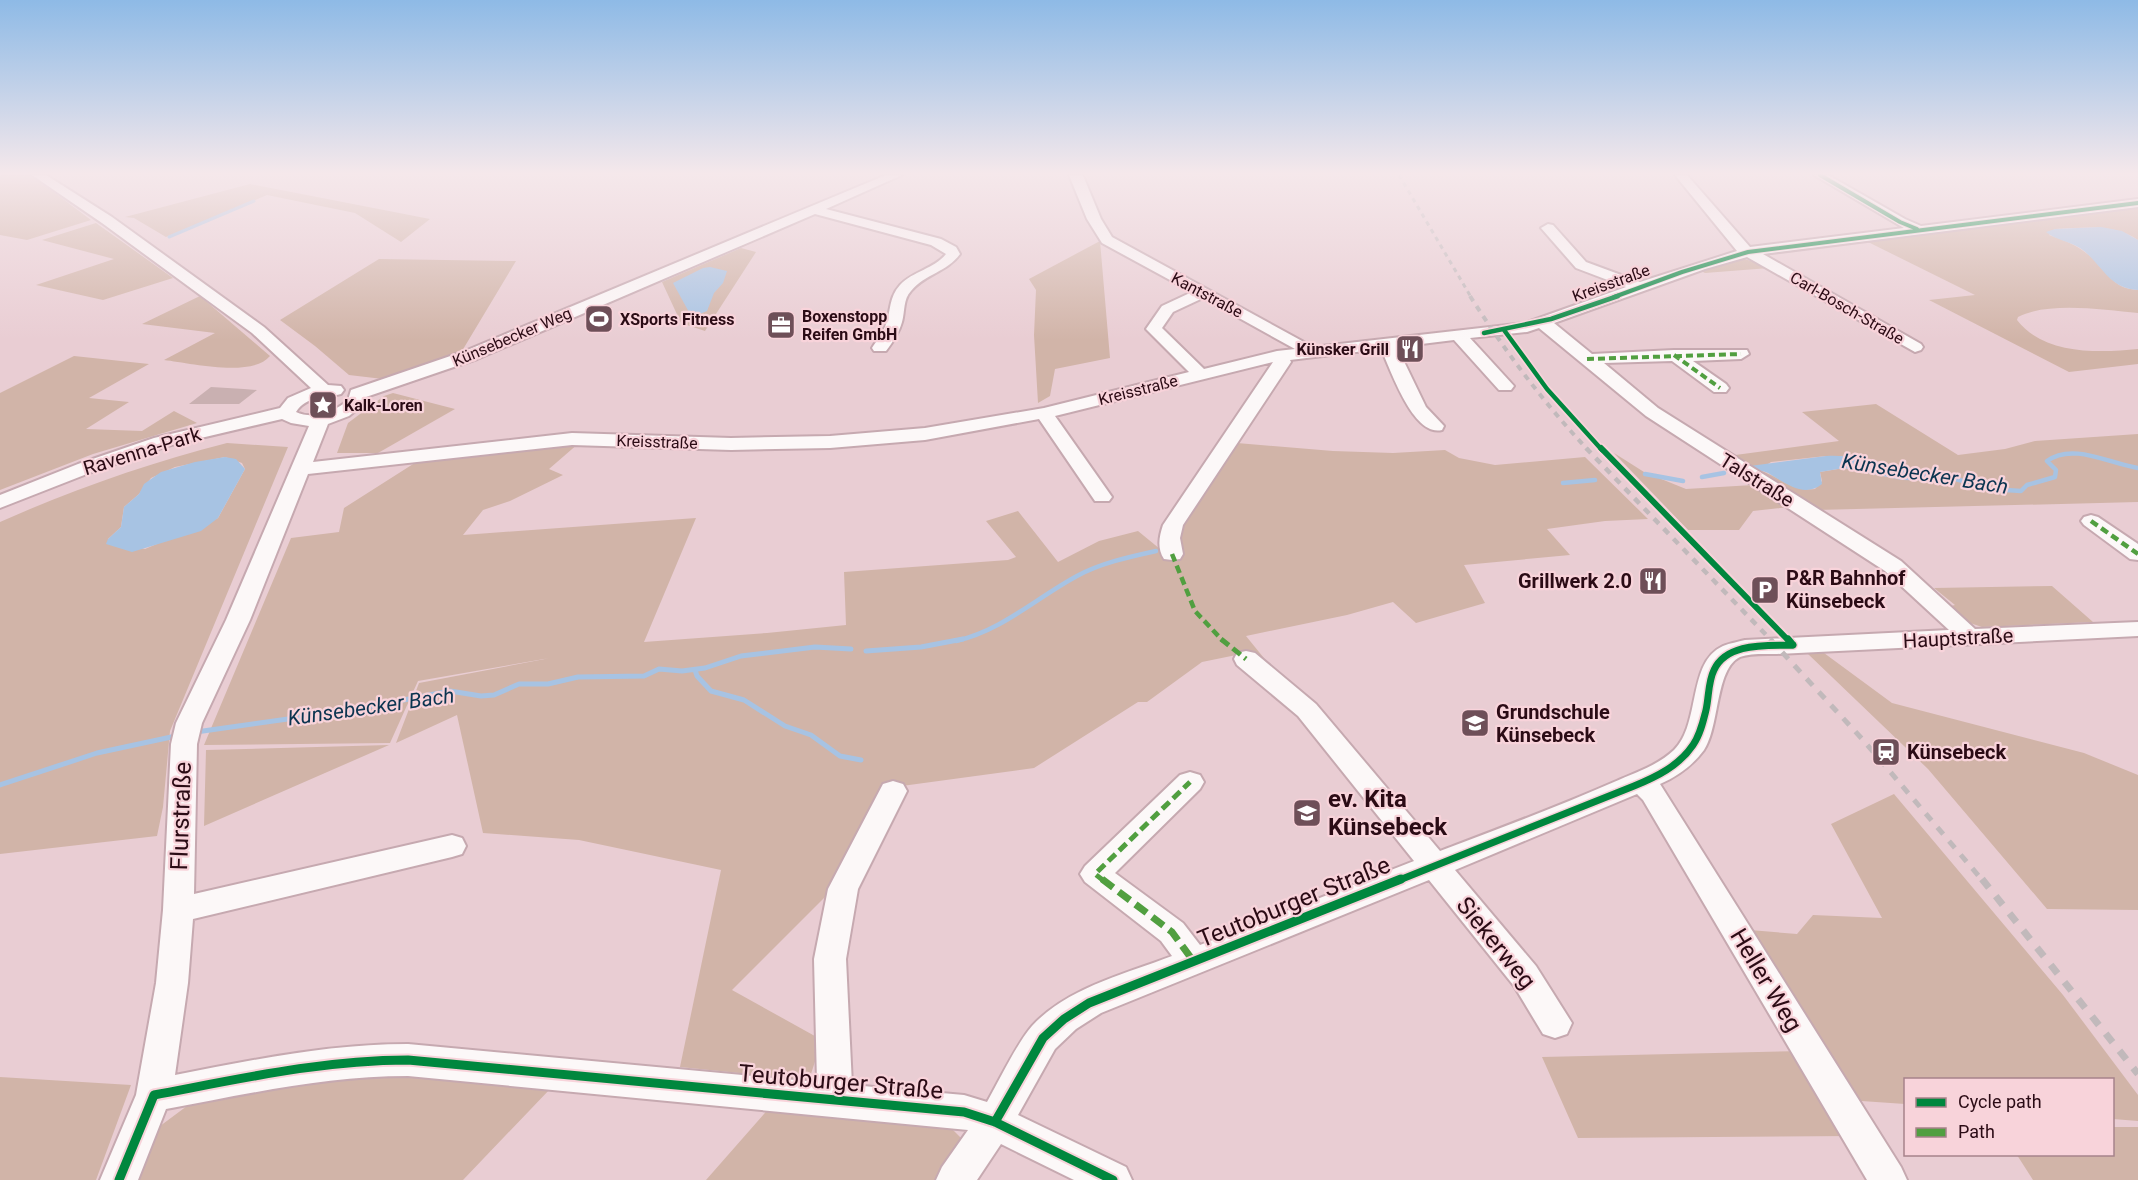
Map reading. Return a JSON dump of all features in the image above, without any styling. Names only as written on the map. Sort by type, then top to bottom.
[{"type":"street","points":[[121,230],[258,330],[324,391]]},
{"type":"street","name":"Künsebecker Weg","points":[[357,394],[471,355],[767,230]]},
{"type":"street","points":[[880,348],[894,324],[897,302],[902,291],[914,280],[946,262],[953,254],[951,250],[936,242],[891,230]]},
{"type":"street","name":"Kantstraße","points":[[1101,230],[1107,240],[1308,351]]},
{"type":"street","points":[[1550,230],[1581,265],[1640,287]]},
{"type":"street","name":"Carl-Bosch-Straße","points":[[1729,230],[1748,252],[1915,347]]},
{"type":"street","name":"Kreisstraße","points":[[302,469],[572,439],[731,444],[830,442],[925,434],[1044,413],[1277,356],[1541,323],[1700,266],[1748,252],[1927,230]]},
{"type":"street","points":[[1201,375],[1154,329],[1161,313],[1203,293]]},
{"type":"street","name":"Talstraße","points":[[1541,323],[1550,327],[1652,412],[1893,566],[1971,638]]},
{"type":"street","points":[[1458,335],[1505,387]]},
{"type":"street","points":[[1387,343],[1418,409],[1435,426]]},
{"type":"street","points":[[1587,359],[1741,354]]},
{"type":"street","points":[[1674,355],[1720,388]]},
{"type":"street","points":[[1172,554],[1169,537],[1173,525],[1283,362],[1277,356]]},
{"type":"street","points":[[343,390],[357,394],[357,402],[352,407],[321,419],[294,418],[287,412],[294,402],[324,391],[343,390]]},
{"type":"street","name":"Ravenna-Park","points":[[0,502],[85,468],[161,442],[287,412]]},
{"type":"street","points":[[1044,413],[1102,497]]},
{"type":"street","name":"Flurstraße","points":[[119,1180],[154,1095],[175,959],[187,733],[238,620],[321,419]]},
{"type":"street","points":[[2091,521],[2138,554]]},
{"type":"street","name":"Hauptstraße","points":[[1777,646],[2138,628]]},
{"type":"street","name":"Teutoburger Straße","points":[[154,1095],[336,1062],[367,1059],[408,1060],[964,1112],[995,1122],[1043,1038],[1089,1003],[1641,782],[1670,768],[1694,744],[1701,727],[1712,675],[1722,658],[1731,652],[1745,648],[1777,646]]},
{"type":"street","name":"Siekerweg","points":[[1246,659],[1308,711],[1525,976],[1555,1023]]},
{"type":"street","name":"Teutoburger Straße","points":[[1190,782],[1095,874],[1172,932],[1194,962]]},
{"type":"street","name":"Heller Weg","points":[[1641,782],[1653,793],[1888,1180]]},
{"type":"street","name":"Teutoburger Straße","points":[[835,1100],[830,959],[843,889],[893,791]]},
{"type":"street","points":[[178,910],[452,846]]},
{"type":"street","points":[[955,1180],[995,1122],[1113,1180]]},
{"type":"shaded area","points":[[0,230],[59,230],[27,240],[0,235]]},
{"type":"shaded area","points":[[74,230],[106,230],[173,278],[103,300],[36,285],[114,259],[42,240]]},
{"type":"shaded area","points":[[154,230],[183,230],[166,237]]},
{"type":"shaded area","points":[[382,230],[416,230],[401,242]]},
{"type":"shaded area","points":[[1953,230],[2054,230],[2049,235],[2085,252],[2122,286],[2138,290],[2138,313],[2061,308],[2031,312],[2018,317],[2017,320],[2028,331],[2057,346],[2090,351],[2138,349],[2138,364],[2069,372],[1929,300],[1975,295],[1866,241]]},
{"type":"shaded area","points":[[2114,230],[2138,230],[2138,240],[2128,235]]},
{"type":"shaded area","points":[[1100,241],[1110,358],[1055,369],[1050,396],[1038,403],[1034,335],[1036,290],[1029,279]]},
{"type":"shaded area","points":[[741,248],[756,252],[705,331],[681,323],[662,282]]},
{"type":"shaded area","points":[[1740,258],[1769,268],[1705,273],[1699,270]]},
{"type":"shaded area","points":[[379,259],[516,261],[459,356],[383,379],[349,375],[280,320]]},
{"type":"shaded area","points":[[200,296],[270,356],[261,363],[235,368],[164,360],[215,333],[142,324]]},
{"type":"shaded area","points":[[74,356],[149,364],[89,398],[129,402],[86,429],[142,431],[174,411],[197,423],[93,454],[0,490],[0,393]]},
{"type":"shaded area","points":[[393,393],[455,409],[378,453],[337,453],[348,423],[384,396]]},
{"type":"shaded area","points":[[1876,404],[1958,455],[2005,449],[2035,441],[2138,434],[2138,502],[1816,510],[1728,456],[1839,441],[1802,412]],"holes":[[[1826,456],[1858,457],[1956,480],[1902,480],[1844,468],[1820,472],[1822,481],[1815,489],[1807,489],[1792,486],[1759,470],[1771,462]]]},
{"type":"shaded area","points":[[227,443],[288,447],[170,731],[163,807],[157,836],[0,854],[0,522],[84,488]],"holes":[[[225,457],[242,463],[245,469],[218,518],[145,549],[108,539],[121,527],[124,507],[139,494],[151,478],[175,467]]]},
{"type":"shaded area","points":[[579,443],[549,469],[563,475],[510,501],[483,510],[463,535],[696,518],[644,642],[846,625],[844,572],[1008,560],[1016,557],[986,521],[1018,511],[1058,562],[1099,541],[1138,531],[1160,549],[1181,547],[1182,528],[1237,443],[1333,451],[1393,453],[1445,450],[1459,458],[1495,465],[1585,457],[1648,519],[1605,521],[1547,529],[1570,555],[1464,565],[1485,603],[1416,623],[1393,602],[1347,615],[1246,636],[1272,668],[1246,653],[1202,662],[1147,702],[1138,702],[1034,768],[887,788],[833,889],[732,990],[822,1040],[809,1080],[680,1067],[721,870],[579,840],[483,833],[457,715],[396,743],[419,683],[550,658],[418,681],[390,743],[204,745],[291,538],[339,532],[344,508],[421,459]]},
{"type":"shaded area","points":[[1614,453],[1644,472],[1686,489],[1753,485],[1789,507],[1753,511],[1739,530],[1688,530]]},
{"type":"shaded area","points":[[2052,586],[2093,622],[1982,627],[1970,623],[1951,606],[1955,605],[1934,588]]},
{"type":"shaded area","points":[[1824,653],[1892,703],[2084,753],[2138,775],[2138,910],[2047,909],[1928,769],[1808,654]]},
{"type":"shaded area","points":[[389,745],[204,826],[206,750]]},
{"type":"shaded area","points":[[1894,794],[2063,995],[2138,1095],[2138,1121],[2114,1119],[2114,1078],[1904,1078],[1904,1104],[1847,1100],[1750,930],[1797,934],[1813,915],[1882,918],[1831,824]]},
{"type":"shaded area","points":[[1803,1051],[1853,1136],[1578,1138],[1542,1057]]},
{"type":"shaded area","points":[[394,1072],[551,1088],[463,1180],[130,1180],[148,1135],[187,1106],[264,1087]]},
{"type":"shaded area","points":[[0,1077],[131,1085],[96,1180],[0,1180]]},
{"type":"shaded area","points":[[771,1106],[951,1128],[969,1146],[944,1180],[706,1180]]},
{"type":"shaded area","points":[[2114,1127],[2138,1127],[2138,1180],[2033,1180],[2018,1156],[2114,1156]]},
{"type":"water","points":[[2117,230],[2138,240],[2138,290],[2119,285],[2080,248],[2046,232]]},
{"type":"water","points":[[710,267],[727,271],[723,283],[714,293],[707,311],[697,315],[690,314],[673,283],[703,268]]},
{"type":"water","points":[[1826,456],[1862,459],[1920,472],[1948,475],[1957,479],[1949,481],[1902,480],[1844,468],[1820,472],[1822,484],[1808,490],[1794,488],[1750,466]]},
{"type":"water","points":[[225,457],[236,459],[245,469],[218,518],[201,531],[132,552],[106,544],[108,539],[121,527],[124,507],[139,494],[144,484],[161,472],[195,462]]},
{"type":"building","points":[[211,387],[257,390],[239,404],[189,404]]},
{"type":"waterway","points":[[169,237],[185,230]]},
{"type":"waterway","name":"Künsebecker Bach","points":[[1952,478],[1991,489],[2021,491],[2027,485],[2055,477],[2056,470],[2047,461],[2068,454],[2092,456],[2138,468]]},
{"type":"waterway","name":"Künsebecker Bach","points":[[1702,477],[1724,473]]},
{"type":"waterway","name":"Künsebecker Bach","points":[[1645,474],[1683,481]]},
{"type":"waterway","name":"Künsebecker Bach","points":[[1563,483],[1595,480]]},
{"type":"waterway","name":"Künsebecker Bach","points":[[962,639],[1004,621],[1086,571],[1156,551]]},
{"type":"waterway","name":"Künsebecker Bach","points":[[866,651],[921,647],[962,639]]},
{"type":"waterway","name":"Künsebecker Bach","points":[[956,641],[962,639]]},
{"type":"waterway","name":"Künsebecker Bach","points":[[196,732],[352,710],[450,691],[481,696],[494,695],[519,684],[548,684],[578,677],[644,676],[659,669],[682,671],[705,668],[741,656],[815,647],[851,649]]},
{"type":"waterway","points":[[695,670],[697,676],[711,691],[744,700],[785,726],[811,735],[840,756],[861,760]]},
{"type":"waterway","name":"Künsebecker Bach","points":[[0,785],[97,753],[176,736]]},
{"type":"railway","points":[[1431,230],[1471,297]]},
{"type":"railway","points":[[1470,296],[1525,376],[1588,450]]},
{"type":"railway","points":[[1586,448],[1772,641]]},
{"type":"railway","points":[[1770,639],[1864,741],[1983,881]]},
{"type":"railway","points":[[1982,879],[2138,1074]]},
{"type":"marked path","points":[[1587,359],[1741,354]]},
{"type":"marked path","points":[[1674,355],[1720,388]]},
{"type":"marked path","points":[[2091,521],[2138,554]]},
{"type":"marked path","points":[[1172,554],[1195,611],[1216,636],[1246,659]]},
{"type":"marked path","points":[[1190,782],[1095,874],[1172,932],[1194,962]]},
{"type":"cycle path","points":[[1484,333],[1551,319],[1682,272],[1748,252],[1923,230]]},
{"type":"cycle path","points":[[1504,330],[1547,389],[1580,427],[1793,645]]},
{"type":"cycle path","points":[[995,1122],[1043,1038],[1064,1019],[1089,1003],[1648,780],[1674,765],[1694,744],[1704,718],[1712,674],[1720,660],[1728,654],[1749,647],[1793,645]]},
{"type":"cycle path","points":[[119,1180],[154,1095],[312,1066],[376,1060],[408,1060],[964,1112],[995,1122],[1113,1180]]},
{"type":"place","name":"XSports Fitness","points":[[599,319]]},
{"type":"place","name":"Boxenstopp Reifen GmbH","points":[[781,325]]},
{"type":"place","name":"Künsker Grill","points":[[1410,349]]},
{"type":"place","name":"Kalk-Loren","points":[[323,405]]},
{"type":"place","name":"Grillwerk 2.0","points":[[1653,581]]},
{"type":"place","name":"P&R Bahnhof Künsebeck","points":[[1765,590]]},
{"type":"place","name":"Grundschule Künsebeck","points":[[1475,723]]},
{"type":"place","name":"Künsebeck","points":[[1886,752]]},
{"type":"place","name":"ev. Kita Künsebeck","points":[[1307,813]]}]
